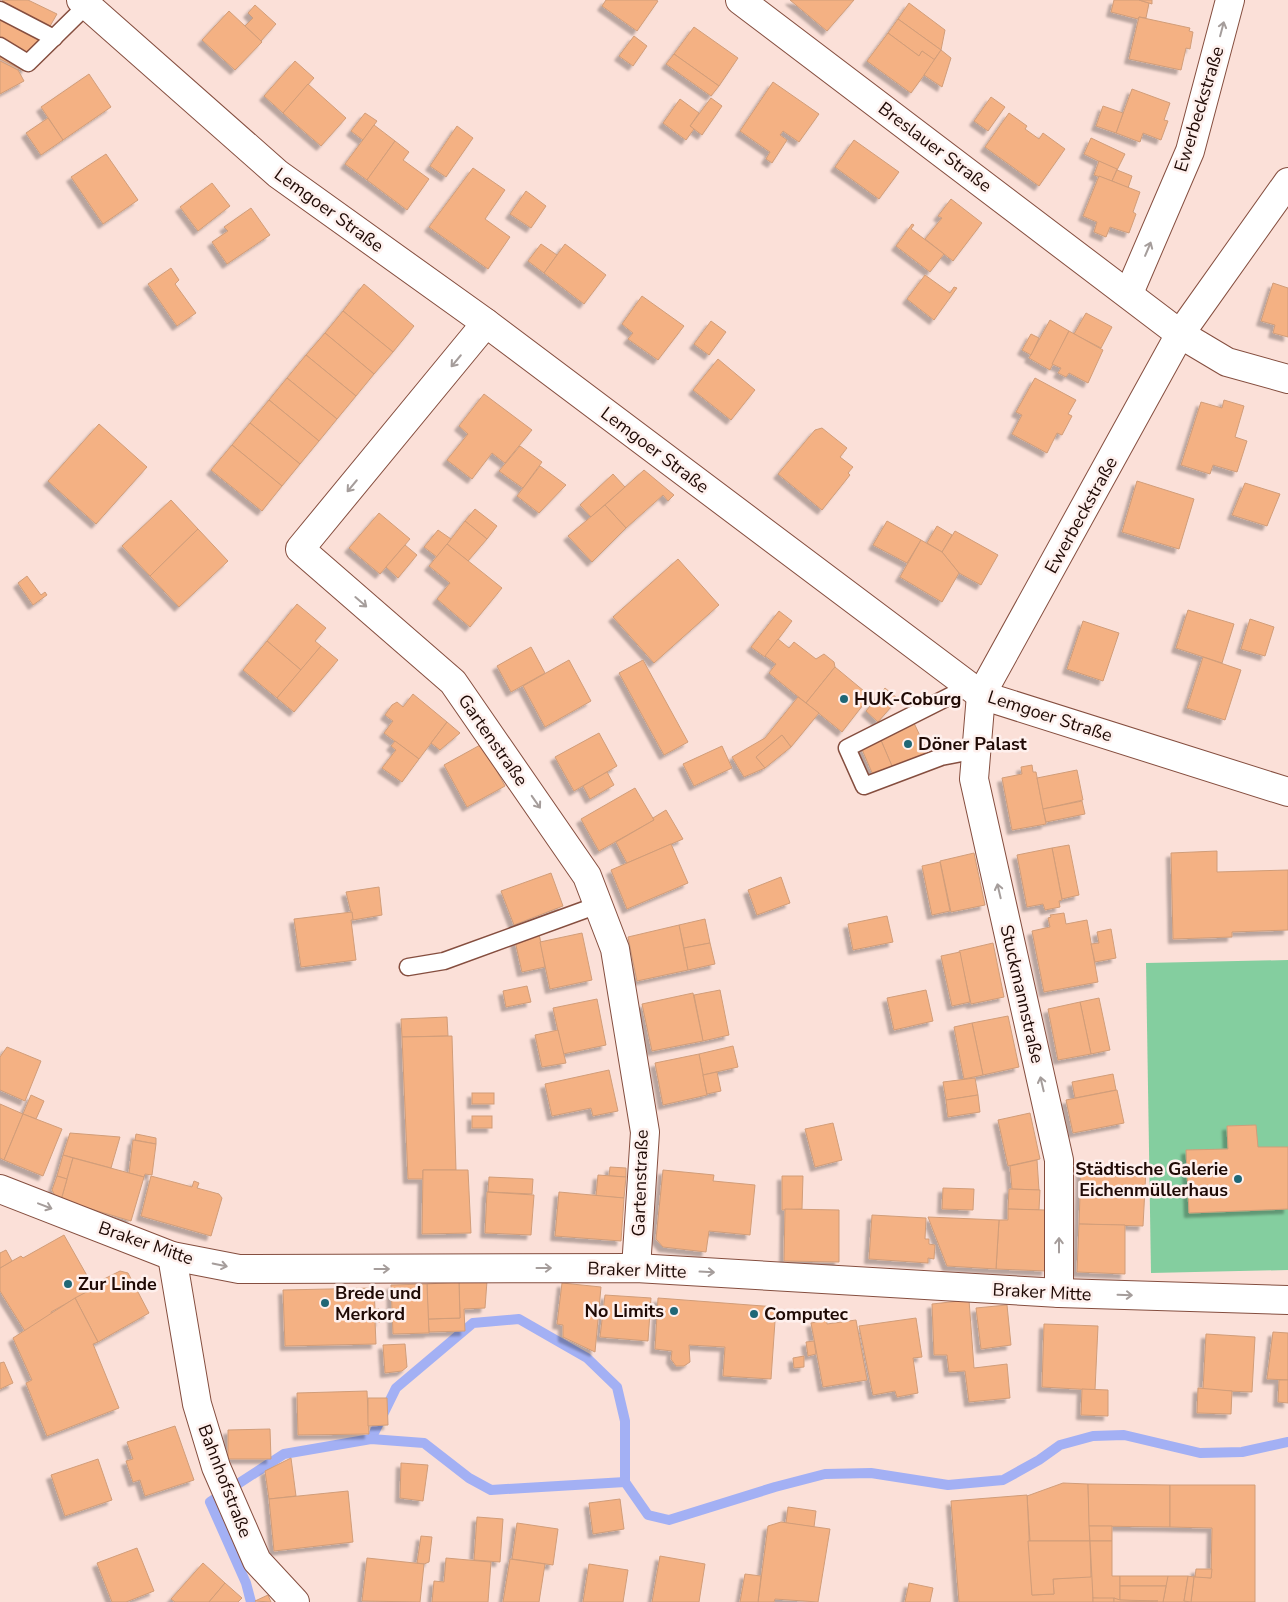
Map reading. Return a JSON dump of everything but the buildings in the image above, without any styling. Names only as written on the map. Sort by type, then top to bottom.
[{"type":"street","name":"Breslauer Straße","points":[[740,0],[1129,293]]},
{"type":"street","name":"Ewerbeckstraße","points":[[1129,293],[1190,151],[1230,0]]},
{"type":"street","name":"Lemgoer Straße","points":[[84,3],[278,174],[486,323],[976,691],[1288,792]]},
{"type":"street","name":"Ewerbeckstraße","points":[[976,691],[1180,334],[1288,182]]},
{"type":"street","points":[[1129,293],[1180,334],[1228,362],[1288,379]]},
{"type":"street","name":"Gartenstraße","points":[[486,323],[300,549],[452,682],[587,876],[615,949],[645,1132],[636,1268]]},
{"type":"street","name":"Stuckmannstraße","points":[[976,691],[977,750],[974,779],[1059,1160],[1059,1293]]},
{"type":"street","name":"Braker Mitte","points":[[0,1189],[172,1256],[239,1270],[636,1268],[1059,1293],[1288,1300]]},
{"type":"street","name":"Bahnhofstraße","points":[[172,1256],[197,1404],[216,1466],[257,1561],[295,1602]]},
{"type":"lane","points":[[0,46],[28,63],[54,38],[84,3]]},
{"type":"lane","points":[[0,10],[54,38]]},
{"type":"lane","points":[[976,691],[847,748],[864,786],[941,757],[977,750]]},
{"type":"lane","points":[[408,967],[444,961],[598,905]]},
{"type":"green space","points":[[1288,960],[1288,1270],[1151,1273],[1146,963]]},
{"type":"waterway","points":[[371,1439],[396,1388],[473,1323],[519,1319],[587,1358],[617,1387],[625,1421],[625,1482]]},
{"type":"waterway","points":[[251,1602],[246,1583],[210,1502],[284,1454],[371,1439],[424,1443],[469,1478],[491,1490],[625,1482],[648,1515],[669,1520],[775,1487],[825,1474],[871,1473],[948,1485],[1003,1480],[1039,1460],[1060,1445],[1093,1436],[1124,1435],[1200,1453],[1242,1452],[1288,1442]]},
{"type":"place","name":"HUK-Coburg","points":[[844,699]]},
{"type":"place","name":"Döner Palast","points":[[908,744]]},
{"type":"place","name":"Städtische Galerie Eichenmüllerhaus","points":[[1238,1179]]},
{"type":"place","name":"Zur Linde","points":[[68,1284]]},
{"type":"place","name":"Brede und Merkord","points":[[325,1303]]},
{"type":"place","name":"No Limits","points":[[674,1311]]},
{"type":"place","name":"Computec","points":[[754,1314]]}]
